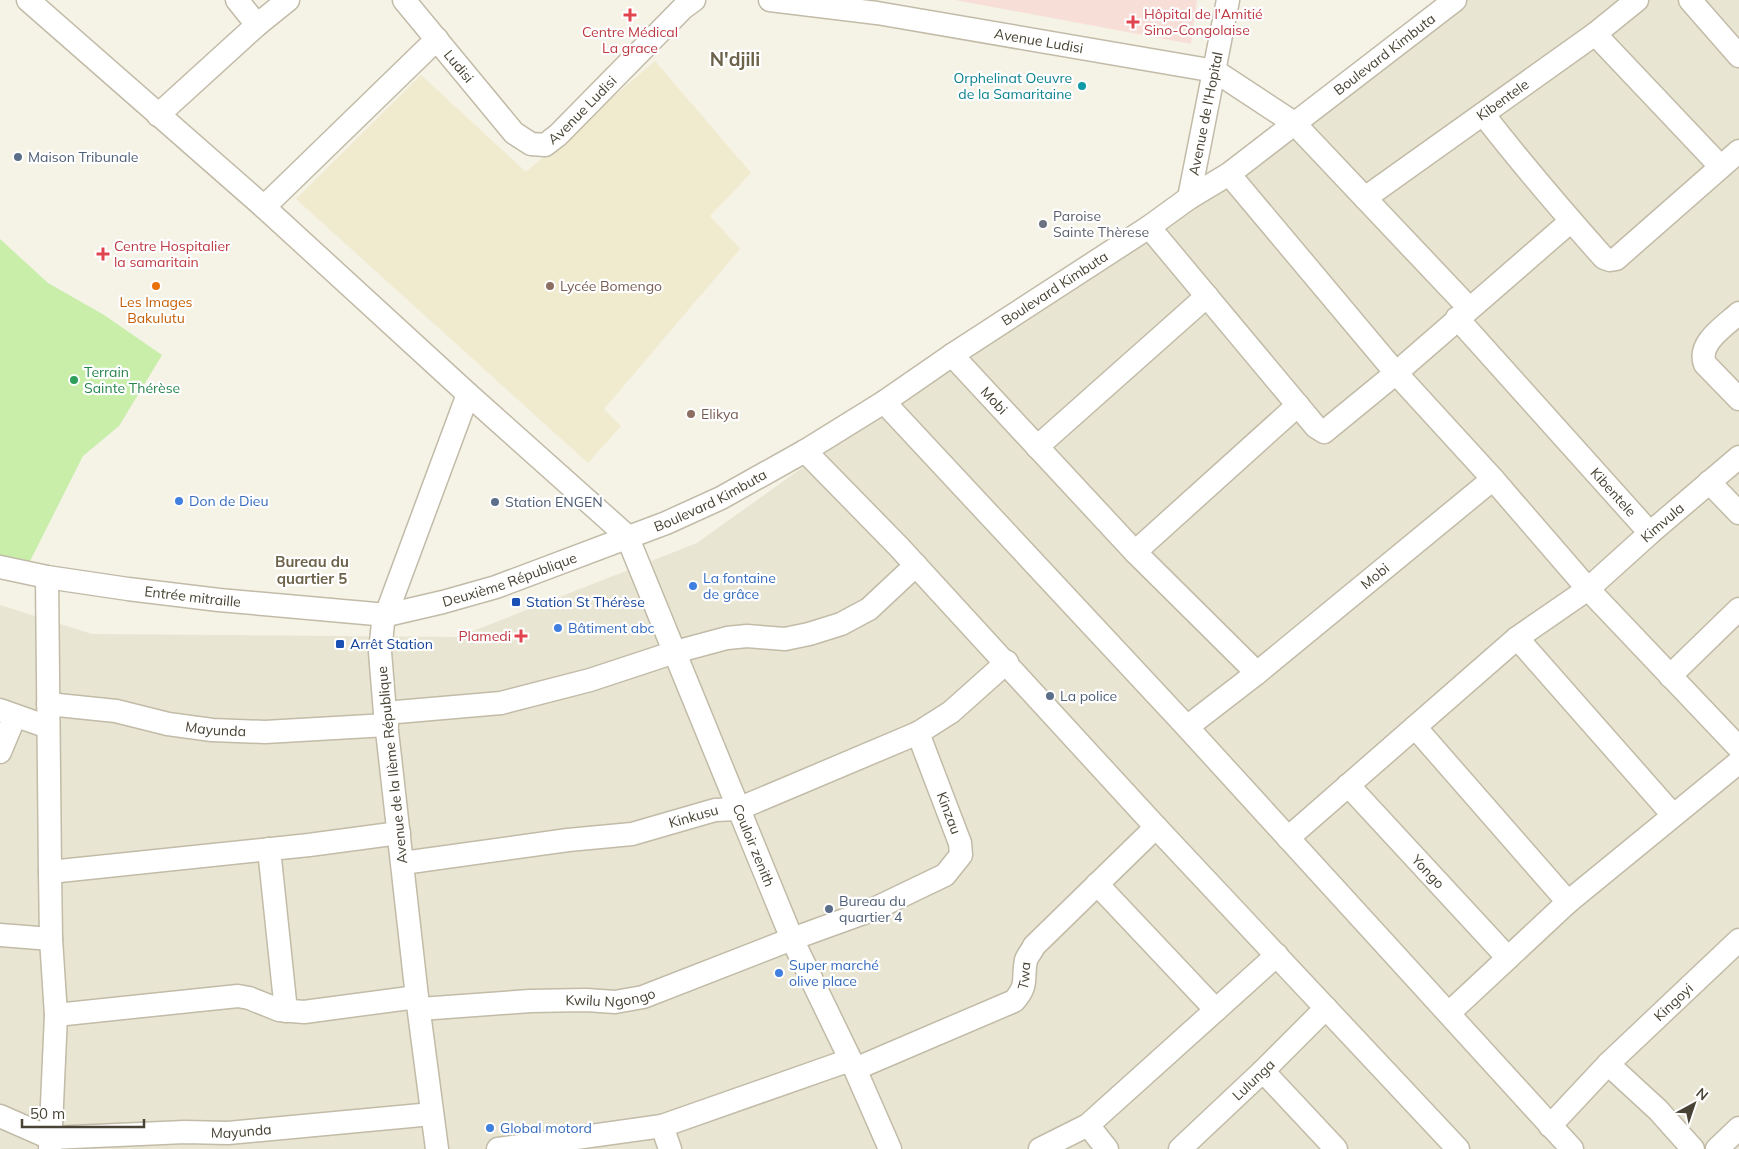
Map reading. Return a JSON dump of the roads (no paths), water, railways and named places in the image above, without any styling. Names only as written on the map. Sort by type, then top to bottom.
[{"type":"street","points":[[28,0],[264,207],[468,394],[627,536]]},
{"type":"street","points":[[237,0],[257,25]]},
{"type":"street","points":[[158,115],[257,25],[288,0]]},
{"type":"street","name":"Ludisi","points":[[404,0],[514,133]]},
{"type":"street","name":"Avenue Ludisi","points":[[770,0],[878,6],[1215,71],[1294,124]]},
{"type":"street","name":"Avenue de l'Hopital","points":[[1190,198],[1228,0]]},
{"type":"street","name":"Boulevard Kimbuta","points":[[627,536],[666,522],[721,498],[805,451],[884,402],[952,355],[1229,174],[1455,0]]},
{"type":"street","name":"Kibentele","points":[[1366,198],[1595,34],[1637,0]]},
{"type":"street","points":[[1690,0],[1739,56]]},
{"type":"street","name":"Avenue Ludisi","points":[[514,133],[531,144],[545,145],[558,135],[684,3]]},
{"type":"street","points":[[1595,34],[1720,166]]},
{"type":"street","points":[[264,207],[438,39]]},
{"type":"street","points":[[1483,114],[1530,174],[1604,258],[1610,260],[1616,259],[1739,151]]},
{"type":"street","name":"Kibentele","points":[[1294,124],[1366,198],[1650,533]]},
{"type":"street","points":[[1229,174],[1396,373],[1493,479],[1588,589],[1738,748],[1673,815],[1568,902],[1449,1013]]},
{"type":"street","points":[[1149,227],[1316,427],[1324,432],[1396,373],[1571,221]]},
{"type":"street","points":[[1037,447],[1207,296]]},
{"type":"street","points":[[1739,313],[1706,343],[1703,358],[1705,364],[1739,399]]},
{"type":"street","name":"Mobi","points":[[952,355],[1135,552],[1257,673]]},
{"type":"street","name":"Avenue de la IIème République","points":[[437,1149],[399,834],[380,652],[383,623],[468,394]]},
{"type":"street","points":[[884,402],[1187,727],[1572,1149]]},
{"type":"street","points":[[1135,552],[1298,405]]},
{"type":"street","points":[[805,451],[1007,662],[1156,827],[1458,1149]]},
{"type":"street","name":"Kimvula","points":[[1588,589],[1739,457]]},
{"type":"street","name":"Mobi","points":[[1187,727],[1257,673],[1493,479]]},
{"type":"street","points":[[1710,482],[1739,513]]},
{"type":"street","name":"Deuxième République","points":[[387,614],[443,602],[496,587],[627,536]]},
{"type":"street","name":"Couloir zenith","points":[[627,536],[792,939],[853,1065],[890,1149]]},
{"type":"street","points":[[386,719],[501,702],[590,680],[675,652],[727,638],[748,636],[785,639],[841,624],[869,609],[916,565]]},
{"type":"street","name":"Entrée mitraille","points":[[0,567],[47,577],[219,600],[387,614]]},
{"type":"street","points":[[0,1116],[50,1144],[56,1016],[51,939],[47,577]]},
{"type":"street","points":[[1288,838],[1517,638],[1588,589]]},
{"type":"street","points":[[1670,676],[1739,609]]},
{"type":"street","points":[[1517,638],[1673,815]]},
{"type":"street","name":"Kinkusu","points":[[403,863],[568,840],[632,834],[715,810],[738,809],[918,733],[952,712],[1007,662]]},
{"type":"street","name":"Mayunda","points":[[48,704],[116,711],[168,724],[212,730],[265,732],[386,719]]},
{"type":"street","points":[[0,752],[8,713],[48,727]]},
{"type":"street","points":[[1415,727],[1568,902]]},
{"type":"street","name":"Kinzau","points":[[792,939],[872,910],[945,875],[961,855],[960,843],[918,733]]},
{"type":"street","name":"Yongo","points":[[1348,784],[1508,958]]},
{"type":"street","name":"Twa","points":[[853,1065],[1014,1001],[1021,994],[1025,983],[1026,959],[1034,946],[1156,827]]},
{"type":"street","points":[[50,872],[399,834]]},
{"type":"street","points":[[269,849],[286,1011]]},
{"type":"street","points":[[1098,884],[1216,1010]]},
{"type":"street","points":[[0,935],[51,939]]},
{"type":"street","name":"Kwilu Ngongo","points":[[419,1003],[586,1000],[615,1002],[629,1000],[643,997],[792,939]]},
{"type":"street","name":"Kingoyi","points":[[1550,1126],[1608,1064],[1739,940]]},
{"type":"street","points":[[1040,1149],[1088,1125],[1277,955]]},
{"type":"street","points":[[56,1016],[238,996],[286,1011],[304,1012],[419,1003]]},
{"type":"street","name":"Lulunga","points":[[1180,1149],[1263,1072],[1326,1008]]},
{"type":"street","points":[[1608,1064],[1658,1110],[1693,1149]]},
{"type":"street","points":[[498,1149],[662,1126],[853,1065]]},
{"type":"street","points":[[1263,1072],[1336,1149]]},
{"type":"street","name":"Mayunda","points":[[50,1144],[184,1132],[228,1133],[432,1114]]},
{"type":"street","points":[[1088,1125],[1107,1149]]},
{"type":"street","points":[[662,1126],[670,1149]]},
{"type":"street","points":[[1717,1149],[1739,1128]]},
{"type":"place","name":"Centre Médical La grace","points":[[630,15]]},
{"type":"place","name":"Hôpital de l'Amitié Sino-Congolaise","points":[[1133,22]]},
{"type":"place","name":"Orphelinat Oeuvre de la Samaritaine","points":[[1082,86]]},
{"type":"place","name":"Maison Tribunale","points":[[18,157]]},
{"type":"place","name":"Paroise Sainte Thèrese","points":[[1043,224]]},
{"type":"place","name":"Centre Hospitalier la samaritain","points":[[103,254]]},
{"type":"place","name":"Les Images Bakulutu","points":[[156,286]]},
{"type":"place","name":"Lycée Bomengo","points":[[550,286]]},
{"type":"place","name":"Terrain Sainte Thérèse","points":[[74,380]]},
{"type":"place","name":"Elikya","points":[[691,414]]},
{"type":"place","name":"Don de Dieu","points":[[179,501]]},
{"type":"place","name":"Station ENGEN","points":[[495,502]]},
{"type":"place","name":"La fontaine de grâce","points":[[693,586]]},
{"type":"place","name":"Station St Thérèse","points":[[516,602]]},
{"type":"place","name":"Bâtiment abc","points":[[558,628]]},
{"type":"place","name":"Plamedi","points":[[521,636]]},
{"type":"place","name":"Arrêt Station","points":[[340,644]]},
{"type":"place","name":"La police","points":[[1050,696]]},
{"type":"place","name":"Bureau du quartier 4","points":[[829,909]]},
{"type":"place","name":"Super marché olive place","points":[[779,973]]},
{"type":"place","name":"Global motord","points":[[490,1128]]},
{"type":"district","name":"N'djili","points":[[735,59]]},
{"type":"district","name":"Bureau du quartier 5","points":[[312,570]]}]
